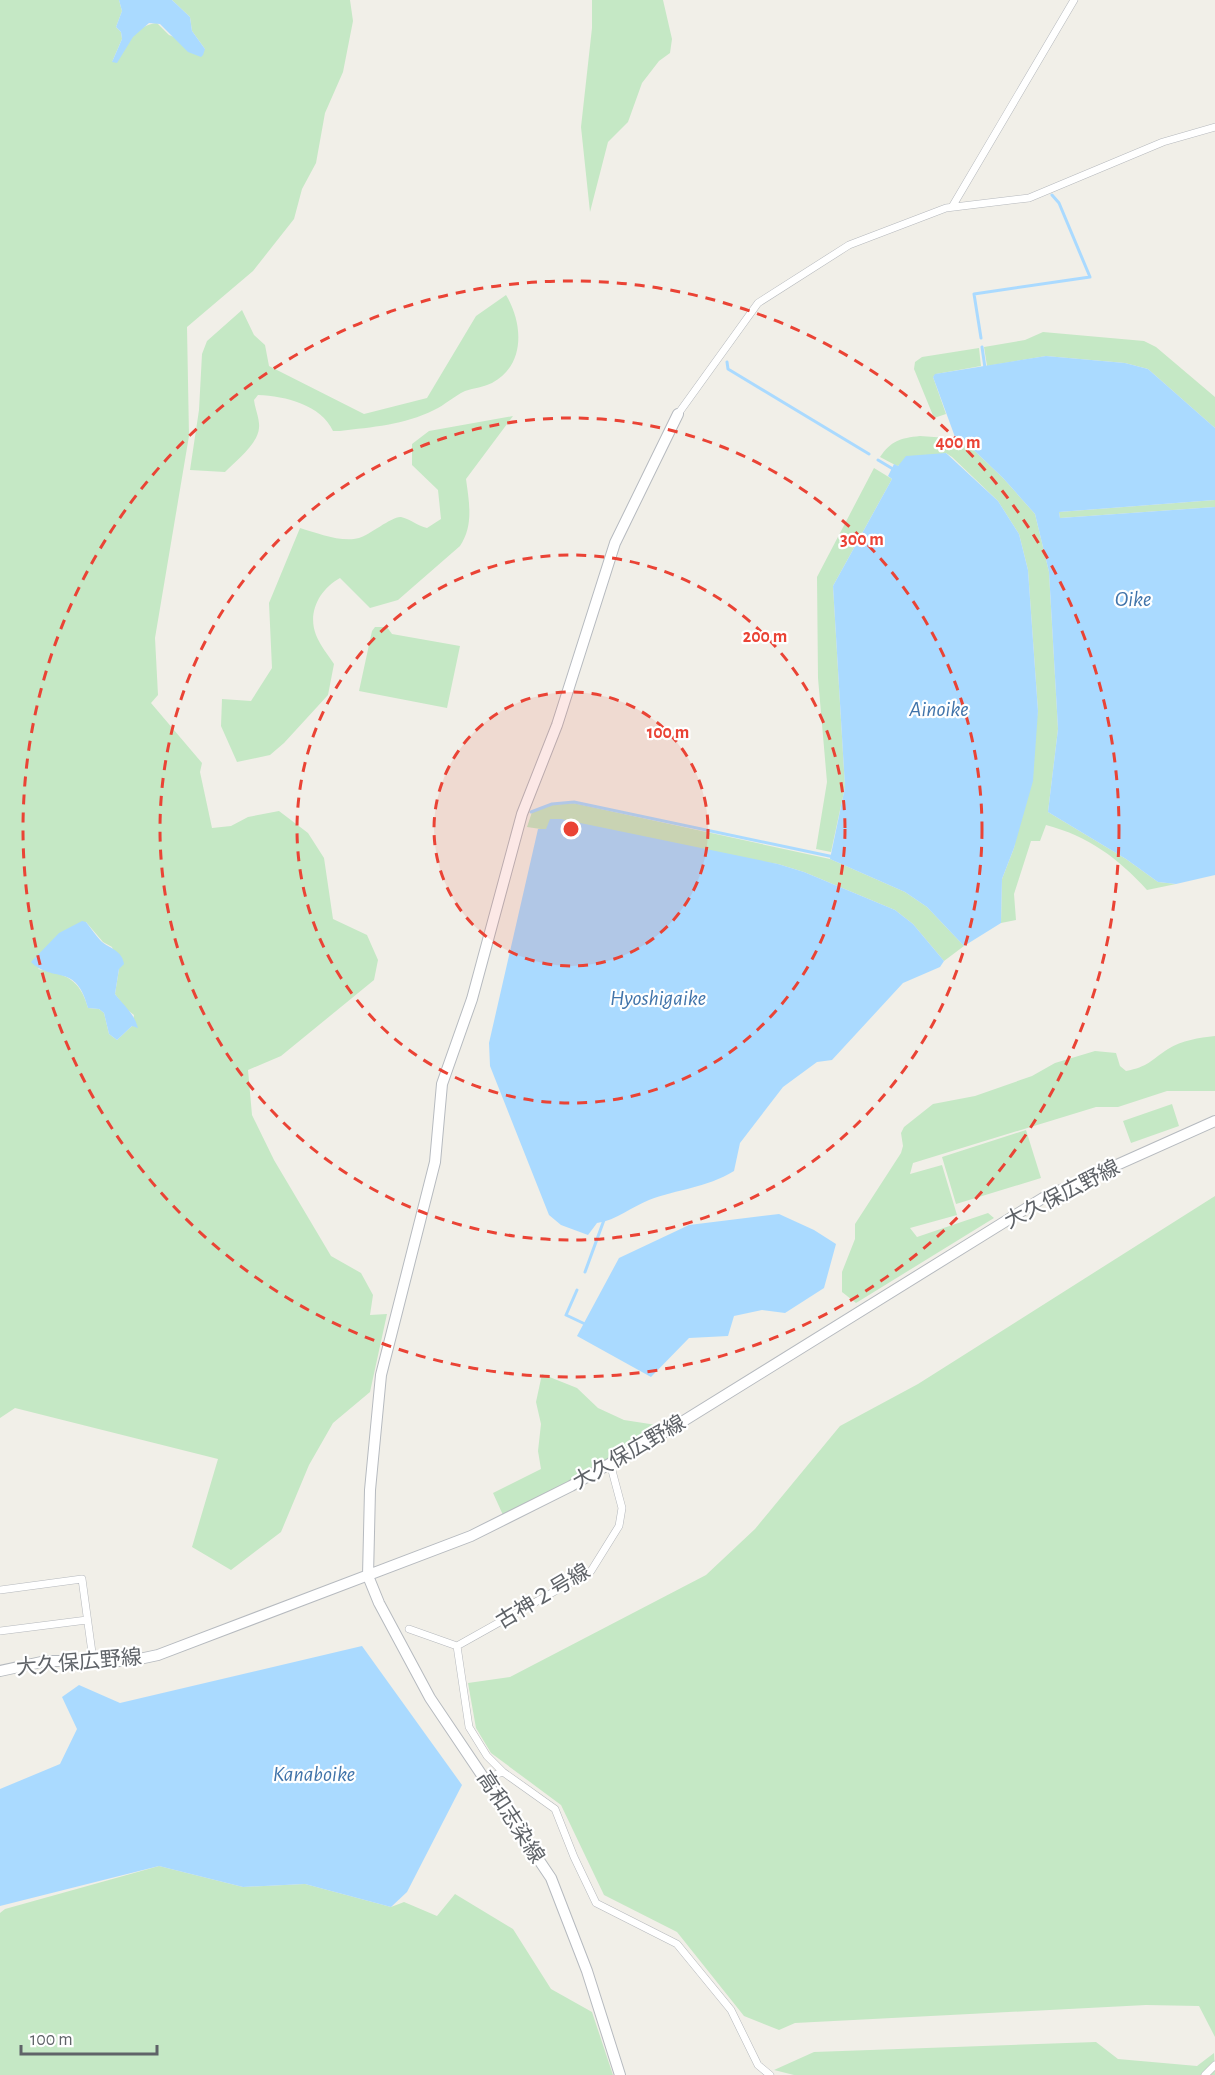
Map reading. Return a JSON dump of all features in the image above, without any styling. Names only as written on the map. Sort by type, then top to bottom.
[{"type":"street","points":[[952,207],[1074,0]]},
{"type":"street","points":[[368,1576],[370,1490],[381,1375],[435,1162],[442,1084],[472,999],[522,814],[564,705],[615,543],[654,459],[678,414],[758,303],[849,245],[952,207],[1029,198],[1163,142],[1215,127]]},
{"type":"street","name":"大久保広野線","points":[[0,1671],[46,1661],[130,1661],[158,1655],[471,1536],[610,1463],[1043,1198],[1215,1121]]},
{"type":"street","name":"古神２号線","points":[[457,1646],[591,1571],[619,1526],[622,1508],[610,1463]]},
{"type":"street","name":"高和志染線","points":[[368,1576],[379,1603],[430,1698],[486,1778],[551,1878],[587,1971],[620,2075]]},
{"type":"street","points":[[0,1590],[82,1579],[93,1660]]},
{"type":"street","points":[[0,1631],[87,1620]]},
{"type":"street","points":[[409,1629],[457,1646],[469,1727],[487,1756],[503,1772],[555,1809],[573,1857],[596,1903],[677,1944],[731,2010],[758,2066],[770,2075]]},
{"type":"street","points":[[486,1778],[503,1772]]},
{"type":"street","points":[[1205,2075],[1215,2065]]},
{"type":"green space","points":[[0,0],[119,0],[122,11],[116,27],[121,32],[122,39],[112,62],[137,32],[150,24],[157,23],[169,35],[205,49],[192,31],[190,17],[172,0],[350,0],[353,21],[343,72],[325,113],[316,163],[302,189],[294,219],[253,271],[187,327],[189,436],[155,638],[158,695],[151,703],[202,763],[200,772],[212,828],[231,826],[248,817],[279,811],[308,833],[324,858],[333,919],[367,935],[378,960],[374,980],[281,1056],[248,1070],[252,1115],[274,1160],[331,1256],[361,1273],[373,1295],[370,1315],[387,1314],[370,1392],[333,1423],[309,1465],[281,1532],[231,1570],[192,1547],[218,1459],[15,1408],[0,1418]],"holes":[[[86,922],[103,942],[112,947],[119,969],[115,994],[125,1008],[134,1015],[132,1026],[117,1040],[109,1034],[104,1013],[99,1009],[88,1008],[76,984],[64,976],[38,969]]]},
{"type":"green space","points":[[592,0],[663,0],[672,39],[670,53],[659,61],[642,83],[628,122],[608,142],[590,212],[581,127],[592,28]]},
{"type":"green space","points":[[506,295],[516,318],[518,343],[511,366],[492,383],[465,391],[438,408],[411,419],[388,425],[340,431],[333,431],[320,415],[302,404],[280,397],[258,395],[254,400],[259,421],[258,434],[245,452],[225,472],[190,470],[199,410],[202,354],[207,341],[242,310],[254,335],[265,345],[269,366],[364,414],[427,398],[476,316]]},
{"type":"green space","points":[[1043,332],[1144,341],[1156,347],[1215,397],[1215,428],[1148,369],[1125,363],[1046,356],[987,366],[984,347],[1025,340]]},
{"type":"green space","points":[[979,348],[981,366],[936,374],[933,377],[946,414],[934,418],[914,369],[915,362],[922,357]]},
{"type":"green space","points":[[513,416],[466,479],[469,522],[460,546],[398,600],[370,608],[340,578],[327,588],[317,602],[313,618],[318,639],[334,664],[328,695],[270,755],[237,762],[221,726],[222,699],[251,701],[272,668],[269,603],[300,528],[330,537],[352,539],[364,536],[387,522],[401,517],[427,528],[441,519],[438,490],[412,465],[412,444],[429,431]]},
{"type":"green space","points":[[920,436],[962,439],[1003,478],[1035,514],[1049,572],[1058,729],[1048,812],[1126,859],[1158,882],[1176,884],[1147,890],[1113,858],[1089,842],[1046,825],[1040,841],[1031,841],[1014,894],[1016,920],[1001,923],[1002,879],[1014,848],[1038,711],[1028,570],[1019,534],[998,501],[952,457],[946,453],[897,466],[880,457],[897,441]]},
{"type":"green space","points":[[874,468],[892,479],[833,586],[845,787],[831,852],[816,849],[827,782],[818,678],[817,577]]},
{"type":"green space","points":[[1215,500],[1215,507],[1060,518],[1059,512]]},
{"type":"green space","points":[[375,627],[387,627],[392,634],[460,646],[447,708],[359,691],[372,631]]},
{"type":"green space","points":[[573,803],[830,859],[905,892],[927,907],[964,946],[944,961],[913,924],[895,910],[804,872],[778,864],[527,827],[532,812],[552,805]]},
{"type":"green space","points":[[1215,1036],[1215,1091],[1167,1091],[1118,1107],[1096,1107],[913,1163],[910,1174],[942,1165],[957,1215],[910,1228],[917,1237],[988,1213],[994,1218],[856,1303],[842,1292],[842,1272],[855,1239],[855,1224],[901,1153],[903,1146],[901,1133],[904,1127],[933,1104],[975,1096],[1032,1076],[1055,1063],[1095,1051],[1116,1053],[1120,1066],[1126,1071],[1144,1065],[1179,1043]]},
{"type":"green space","points":[[1172,1104],[1179,1126],[1131,1143],[1123,1121]]},
{"type":"green space","points":[[1026,1130],[1041,1178],[956,1204],[942,1157]]},
{"type":"green space","points":[[1215,1196],[1215,2037],[1199,2006],[1146,2005],[795,2023],[779,2030],[744,2016],[677,1932],[604,1895],[561,1805],[491,1753],[476,1728],[468,1683],[510,1677],[706,1575],[755,1529],[840,1426],[918,1384]]},
{"type":"green space","points":[[542,1374],[577,1388],[598,1408],[624,1420],[663,1426],[590,1470],[503,1515],[493,1493],[541,1469],[538,1451],[541,1424],[536,1402]]},
{"type":"green space","points":[[159,1866],[243,1887],[305,1884],[391,1907],[404,1902],[437,1916],[455,1894],[513,1929],[551,1989],[592,2012],[613,2075],[0,2075],[0,1913],[5,1909]]},
{"type":"green space","points":[[1096,2042],[1118,2059],[1197,2066],[1214,2053],[1215,2075],[794,2075],[774,2070],[814,2052]]},
{"type":"water","points":[[119,0],[172,0],[190,17],[192,31],[205,49],[203,55],[201,57],[188,52],[160,24],[149,23],[133,37],[117,63],[112,62],[122,39],[121,32],[116,27],[122,11]]},
{"type":"water","name":"Oike","points":[[1046,356],[1125,363],[1148,369],[1215,428],[1215,500],[1059,512],[1060,518],[1215,507],[1215,875],[1176,884],[1158,882],[1126,859],[1048,812],[1058,729],[1049,572],[1035,514],[1003,478],[962,439],[955,437],[933,377],[935,374]]},
{"type":"water","name":"Ainoike","points":[[946,453],[998,501],[1019,534],[1028,570],[1038,711],[1033,781],[1014,848],[1002,879],[1001,923],[964,946],[927,907],[905,892],[830,859],[845,787],[833,586],[892,479],[888,476],[894,464],[898,466],[906,456]]},
{"type":"water","name":"Hyoshigaike","points":[[550,819],[561,819],[778,864],[804,872],[895,910],[913,924],[944,961],[940,967],[903,983],[832,1060],[817,1062],[783,1087],[740,1143],[734,1171],[702,1185],[642,1203],[611,1219],[597,1223],[588,1235],[561,1225],[549,1215],[490,1066],[489,1043],[538,829],[546,829]]},
{"type":"water","points":[[82,921],[86,922],[101,941],[123,959],[124,964],[119,969],[115,994],[131,1014],[138,1028],[132,1026],[117,1040],[109,1034],[104,1013],[99,1009],[88,1008],[77,984],[71,979],[48,972],[31,962],[59,933]]},
{"type":"water","points":[[779,1214],[814,1230],[836,1244],[824,1288],[785,1313],[762,1310],[734,1316],[728,1336],[689,1338],[651,1377],[577,1336],[619,1258],[689,1225]]},
{"type":"water","name":"Kanaboike","points":[[362,1646],[462,1785],[407,1892],[391,1907],[305,1884],[243,1887],[159,1866],[0,1906],[0,1789],[60,1764],[77,1729],[62,1697],[79,1685],[120,1703]]},
{"type":"waterway","points":[[981,338],[974,294],[1090,277],[1059,203],[1052,195]]},
{"type":"waterway","points":[[982,347],[985,368]]},
{"type":"waterway","points":[[727,362],[728,369],[869,454]]},
{"type":"waterway","points":[[878,460],[893,469]]},
{"type":"waterway","points":[[531,812],[552,804],[574,802],[834,857]]},
{"type":"waterway","points":[[585,1272],[604,1220]]},
{"type":"waterway","points":[[577,1290],[566,1315],[585,1324]]}]
